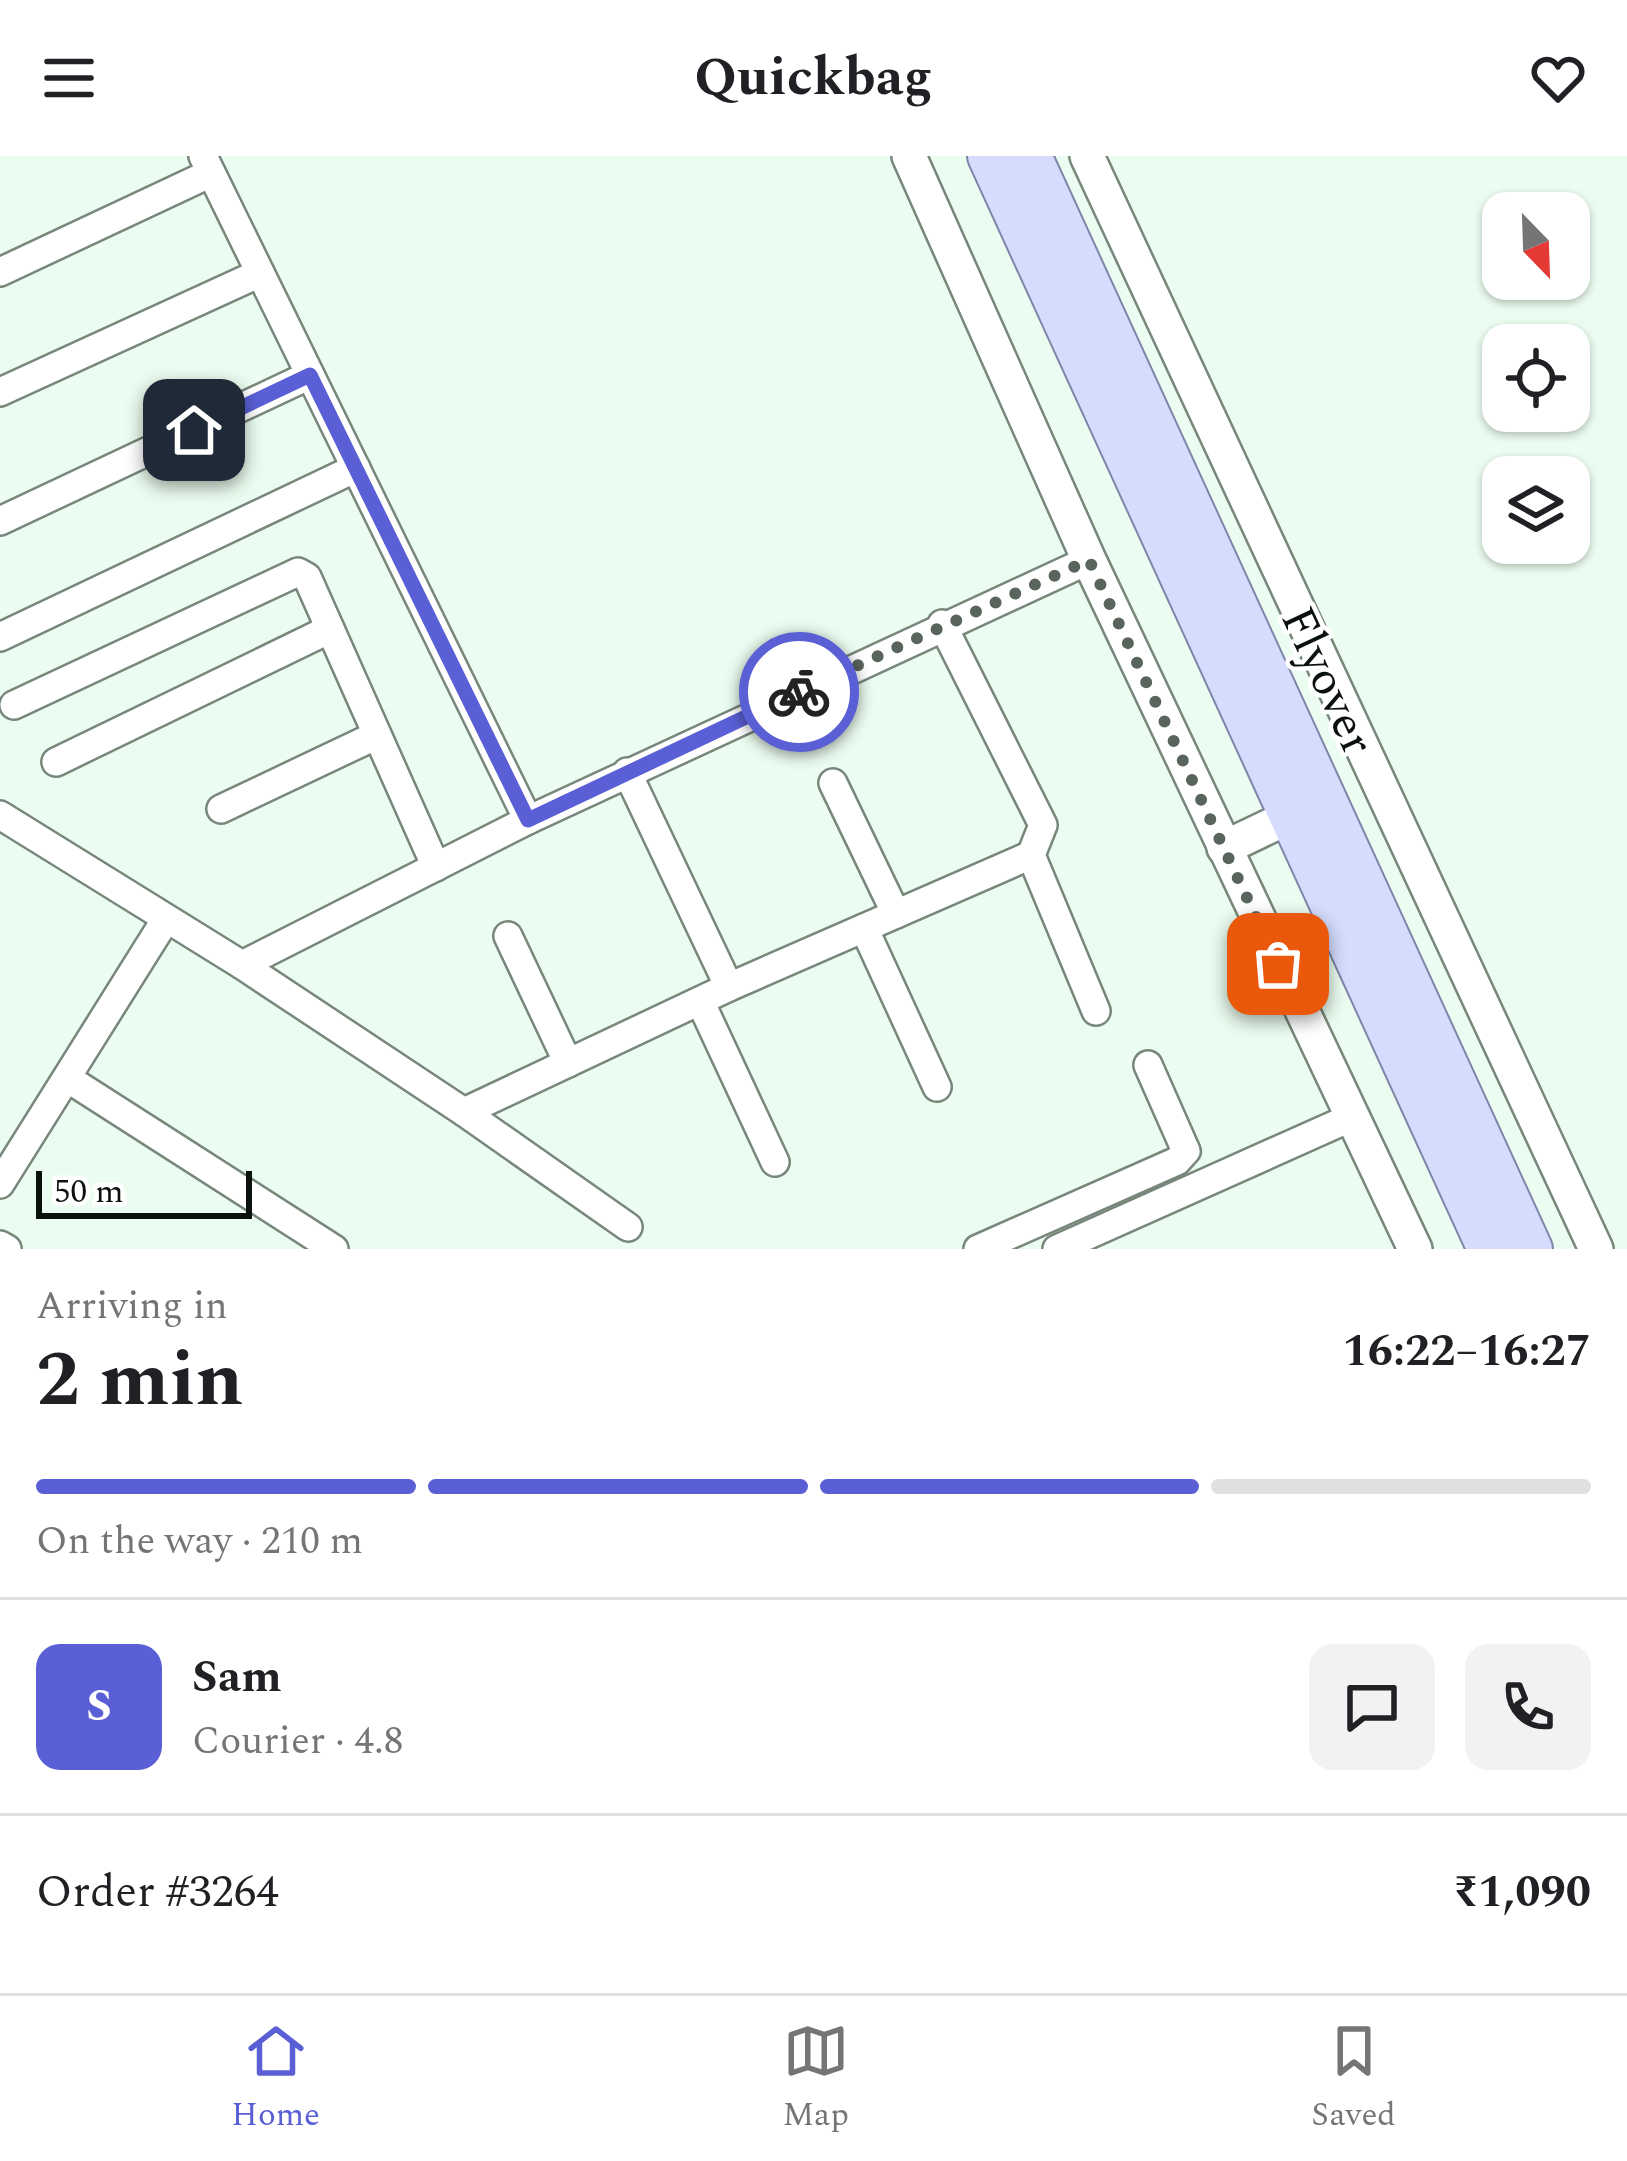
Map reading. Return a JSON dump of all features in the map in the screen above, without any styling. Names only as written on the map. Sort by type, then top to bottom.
[{"type":"main road","name":"Flyover","points":[[989,156],[1489,1249]]},
{"type":"main road","name":"Flyover","points":[[1030,156],[1531,1249]]},
{"type":"street","points":[[909,156],[1089,560],[1415,1249]]},
{"type":"street","points":[[1087,156],[1596,1249]]},
{"type":"street","points":[[0,272],[207,165],[528,820]]},
{"type":"street","points":[[0,392],[260,273]]},
{"type":"street","points":[[0,521],[310,375]]},
{"type":"street","points":[[0,638],[356,468]]},
{"type":"street","points":[[242,965],[627,772],[1089,560]]},
{"type":"street","points":[[14,705],[298,572],[307,577],[436,866]]},
{"type":"street","points":[[464,1112],[729,987],[1030,854],[1043,825],[942,624]]},
{"type":"street","points":[[56,762],[330,629]]},
{"type":"street","points":[[221,809],[377,735]]},
{"type":"street","points":[[627,772],[729,987]]},
{"type":"street","points":[[833,783],[896,914]]},
{"type":"street","points":[[0,815],[242,965],[628,1226]]},
{"type":"street","points":[[1224,848],[1291,816]]},
{"type":"street","points":[[1030,854],[1096,1011]]},
{"type":"street","points":[[0,1184],[166,919]]},
{"type":"street","points":[[864,928],[937,1087]]},
{"type":"street","points":[[508,936],[568,1063]]},
{"type":"street","points":[[700,1001],[775,1162]]},
{"type":"street","points":[[977,1249],[1177,1161],[1186,1150],[1148,1065]]},
{"type":"street","points":[[67,1078],[334,1249]]},
{"type":"street","points":[[1058,1249],[1350,1118]]},
{"type":"street","points":[[1113,1190],[1127,1218]]},
{"type":"way so far","points":[[799,692],[1089,560],[1278,964]]},
{"type":"route","points":[[194,430],[310,375],[528,820],[799,692]]}]
